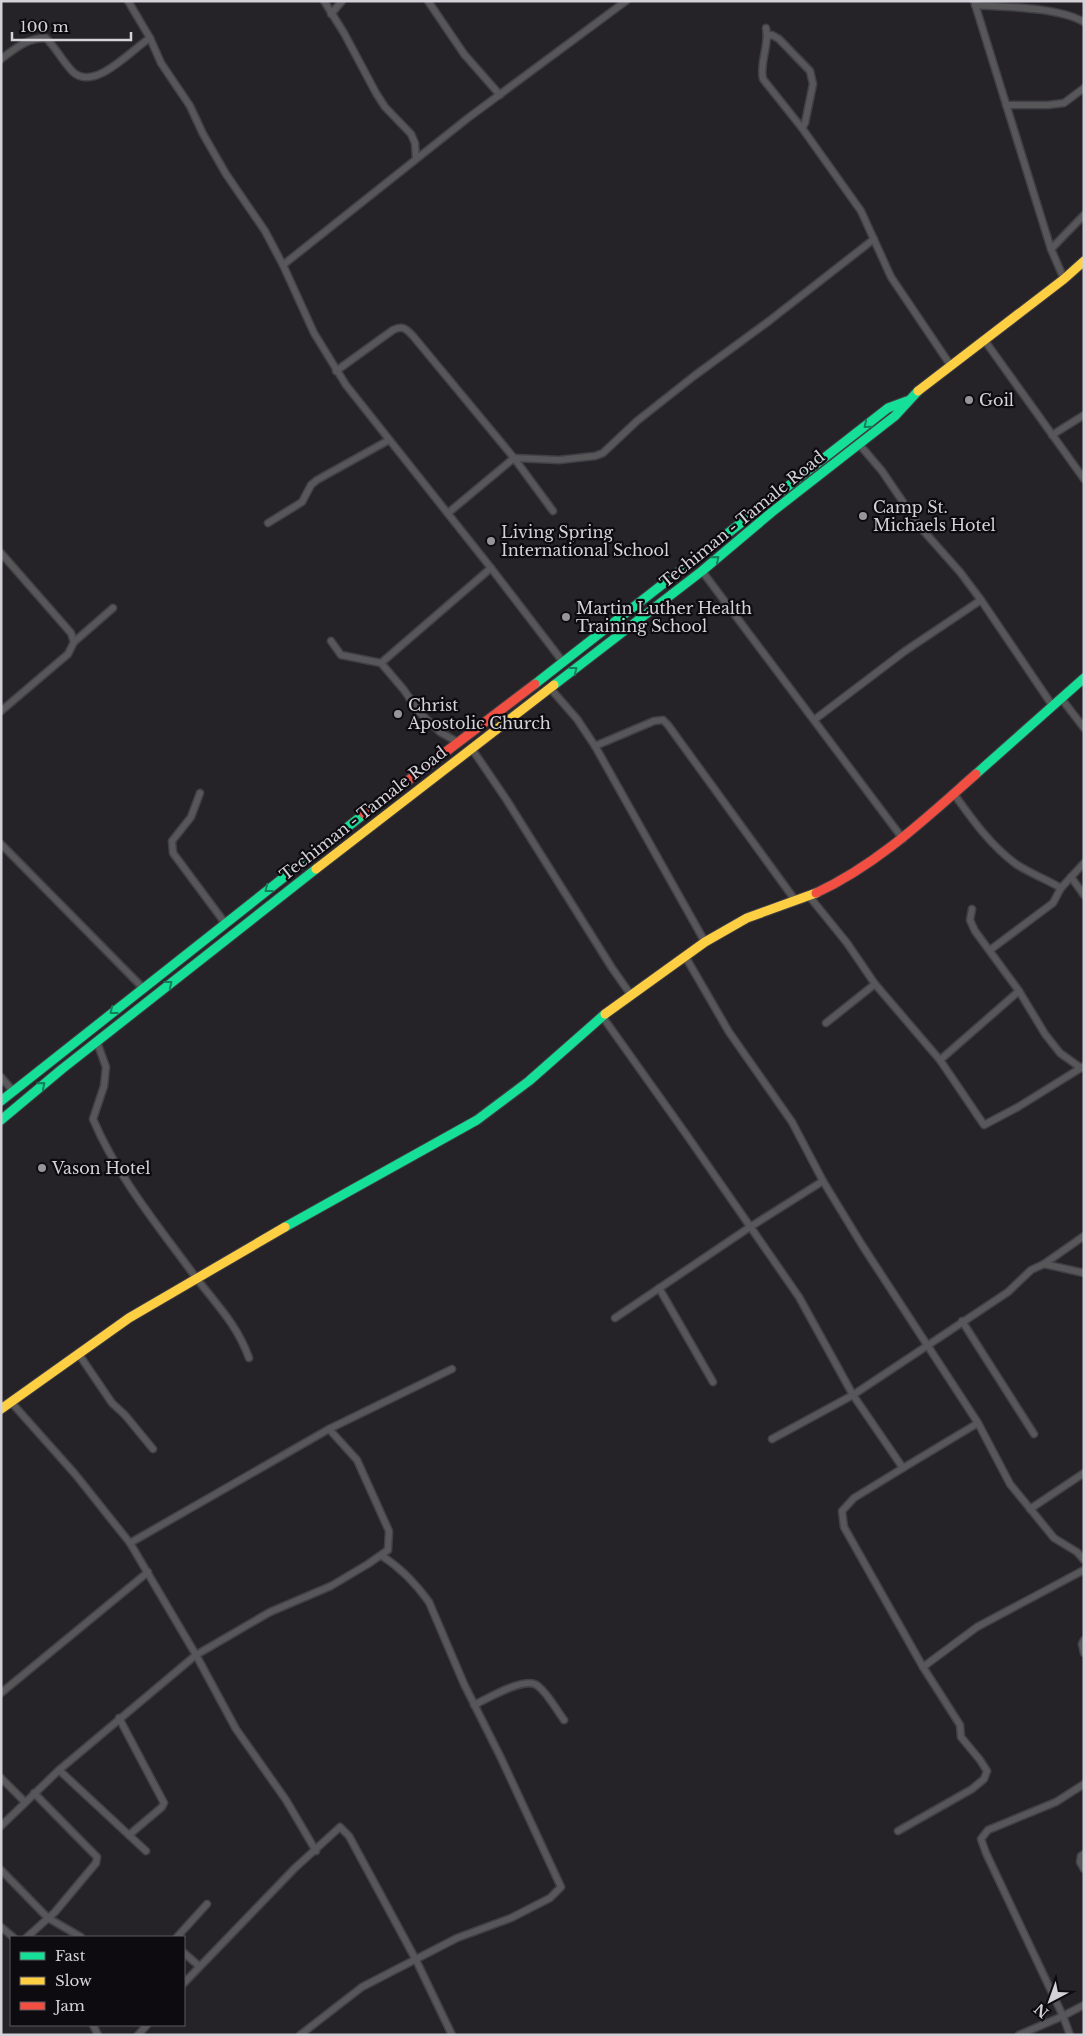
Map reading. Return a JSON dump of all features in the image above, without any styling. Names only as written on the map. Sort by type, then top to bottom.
[{"type":"main road","name":"Techiman - Tamale Road","points":[[1,1120],[62,1069],[372,825],[702,571],[772,512],[895,416],[919,390],[985,341],[1084,261]]},
{"type":"main road","name":"Techiman - Tamale Road","points":[[1,1101],[343,830],[459,743],[888,408],[908,401]]},
{"type":"main road","points":[[1,1409],[129,1318],[317,1208],[477,1120],[529,1081],[602,1016],[705,942],[747,918],[809,896],[843,880],[903,839],[1084,678]]},
{"type":"street","points":[[128,1],[150,38],[161,63],[190,106],[203,134],[226,174],[265,230],[314,333],[336,371],[448,512],[563,662]]},
{"type":"street","points":[[324,1],[357,55],[385,107],[411,134],[415,143],[416,158]]},
{"type":"street","points":[[331,14],[342,1]]},
{"type":"street","points":[[428,1],[464,54],[500,95]]},
{"type":"street","points":[[283,265],[316,241],[416,158],[626,1]]},
{"type":"street","points":[[1064,279],[1051,250],[975,3],[1052,12],[1078,18],[1084,22]]},
{"type":"street","points":[[766,28],[768,36],[761,70],[763,79],[802,128],[861,210],[891,277],[951,366]]},
{"type":"street","points":[[768,36],[772,35],[779,39],[810,71],[814,84],[805,123],[802,128]]},
{"type":"street","points":[[1,59],[23,42],[37,38],[46,38],[73,71],[80,77],[87,78],[95,76],[121,62],[140,44],[150,38]]},
{"type":"street","points":[[1006,105],[1048,105],[1064,102],[1084,88]]},
{"type":"street","points":[[1051,250],[1084,215]]},
{"type":"street","points":[[448,512],[514,458],[559,460],[595,456],[603,453],[637,421],[874,239]]},
{"type":"street","points":[[336,371],[393,330],[404,328],[514,458],[554,511]]},
{"type":"street","points":[[985,341],[1084,479]]},
{"type":"street","points":[[1052,435],[1084,415]]},
{"type":"street","points":[[268,523],[302,502],[311,485],[317,480],[390,440]]},
{"type":"street","points":[[859,444],[882,470],[920,527],[960,572],[981,600],[1052,705]]},
{"type":"street","points":[[1,553],[71,633],[74,642]]},
{"type":"street","points":[[380,663],[491,568]]},
{"type":"street","points":[[702,571],[903,839]]},
{"type":"street","points":[[814,720],[905,651],[981,600]]},
{"type":"street","points":[[1,711],[68,654],[74,642],[113,608]]},
{"type":"street","points":[[331,641],[341,655],[380,663],[404,690],[419,712],[440,732],[459,743]]},
{"type":"street","points":[[550,688],[577,719],[595,746],[705,942]]},
{"type":"street","points":[[1061,698],[1084,728]]},
{"type":"street","points":[[595,746],[654,720],[663,720],[668,724],[795,900]]},
{"type":"street","points":[[472,749],[558,879],[612,968],[631,995]]},
{"type":"street","points":[[200,793],[191,817],[172,841],[173,853],[225,923]]},
{"type":"street","points":[[954,794],[981,831],[1002,853],[1018,865],[1060,888]]},
{"type":"street","points":[[1,844],[143,988]]},
{"type":"street","points":[[990,950],[1053,903],[1060,888],[1084,863]]},
{"type":"street","points":[[1071,876],[1084,894]]},
{"type":"street","points":[[809,896],[847,943],[875,984],[940,1060],[984,1125],[1018,1107],[1082,1067],[1060,1052],[1045,1034],[1019,990],[976,931],[970,920],[972,909]]},
{"type":"street","points":[[685,956],[729,1032],[792,1122],[823,1181],[862,1245],[978,1423],[1010,1484],[1054,1538],[1077,1552],[1084,1560]]},
{"type":"street","points":[[826,1023],[875,984]]},
{"type":"street","points":[[940,1060],[1019,990]]},
{"type":"street","points":[[602,1016],[799,1297],[852,1395],[903,1468]]},
{"type":"street","points":[[97,1042],[106,1067],[104,1086],[93,1119],[105,1147],[196,1278],[225,1312],[238,1332],[249,1358]]},
{"type":"street","points":[[1,1077],[13,1092]]},
{"type":"street","points":[[615,1318],[750,1227],[823,1181]]},
{"type":"street","points":[[772,1439],[852,1395],[1008,1292],[1031,1270],[1044,1264],[1084,1236]]},
{"type":"street","points":[[1044,1264],[1084,1273]]},
{"type":"street","points":[[659,1288],[713,1382]]},
{"type":"street","points":[[962,1321],[1034,1434]]},
{"type":"street","points":[[78,1353],[112,1404],[125,1415],[153,1449]]},
{"type":"street","points":[[130,1543],[329,1429],[452,1369]]},
{"type":"street","points":[[11,1402],[75,1474],[130,1543],[196,1655],[236,1729],[286,1800],[316,1852]]},
{"type":"street","points":[[898,1831],[972,1789],[984,1779],[987,1771],[961,1737],[960,1725],[923,1667],[844,1527],[842,1510],[854,1498],[978,1423]]},
{"type":"street","points":[[1,1826],[59,1770],[196,1655],[270,1612],[331,1586],[382,1556],[388,1550],[389,1531],[357,1460],[329,1429]]},
{"type":"street","points":[[1030,1510],[1084,1473]]},
{"type":"street","points":[[300,2035],[362,1988],[457,1938],[510,1918],[550,1898],[561,1887],[501,1758],[474,1705],[429,1602],[421,1590],[399,1568],[382,1556]]},
{"type":"street","points":[[923,1667],[977,1627],[1084,1570]]},
{"type":"street","points":[[1,1693],[148,1572]]},
{"type":"street","points":[[1084,1640],[1082,1644],[1084,1653]]},
{"type":"street","points":[[474,1705],[519,1684],[531,1682],[538,1685],[564,1720]]},
{"type":"street","points":[[119,1718],[164,1802],[162,1807],[129,1835]]},
{"type":"street","points":[[59,1770],[146,1851]]},
{"type":"street","points":[[1,1778],[25,1802]]},
{"type":"street","points":[[1070,2035],[1063,2016],[981,1840],[988,1830],[1056,1802],[1084,1784]]},
{"type":"street","points":[[28,1936],[55,1912],[96,1863],[96,1857],[34,1793]]},
{"type":"street","points":[[185,1982],[198,1966],[295,1868],[316,1852],[338,1828],[343,1829],[349,1836],[416,1960],[452,2035]]},
{"type":"street","points":[[1084,1854],[1081,1856],[1080,1862],[1084,1869]]},
{"type":"street","points":[[1,1870],[48,1918],[79,1936]]},
{"type":"street","points":[[178,1936],[207,1904]]},
{"type":"street","points":[[1,1927],[12,1936]]},
{"type":"street","points":[[185,1954],[198,1966]]},
{"type":"street","points":[[1019,2035],[1063,2016],[1084,2004]]},
{"type":"traffic: fast","points":[[554,685],[702,571],[772,512],[895,416],[918,391]]},
{"type":"traffic: fast","points":[[535,684],[888,408],[907,401]]},
{"type":"traffic: fast","points":[[976,774],[1084,678]]},
{"type":"traffic: fast","points":[[1,1101],[364,814]]},
{"type":"traffic: fast","points":[[1,1120],[62,1069],[316,869]]},
{"type":"traffic: fast","points":[[285,1227],[477,1120],[529,1081],[605,1014]]},
{"type":"traffic: slow","points":[[918,391],[1064,279],[1084,261]]},
{"type":"traffic: slow","points":[[316,869],[554,685]]},
{"type":"traffic: slow","points":[[605,1014],[705,942],[747,918],[816,893]]},
{"type":"traffic: slow","points":[[1,1409],[129,1318],[285,1227]]},
{"type":"traffic: jam","points":[[364,814],[535,684]]},
{"type":"traffic: jam","points":[[816,893],[839,881],[881,854],[976,774]]},
{"type":"place","name":"Goil","points":[[969,400]]},
{"type":"place","name":"Camp St. Michaels Hotel","points":[[863,516]]},
{"type":"place","name":"Living Spring International School","points":[[491,541]]},
{"type":"place","name":"Martin Luther Health Training School","points":[[566,617]]},
{"type":"place","name":"Christ Apostolic Church","points":[[398,714]]},
{"type":"place","name":"Vason Hotel","points":[[42,1168]]}]
